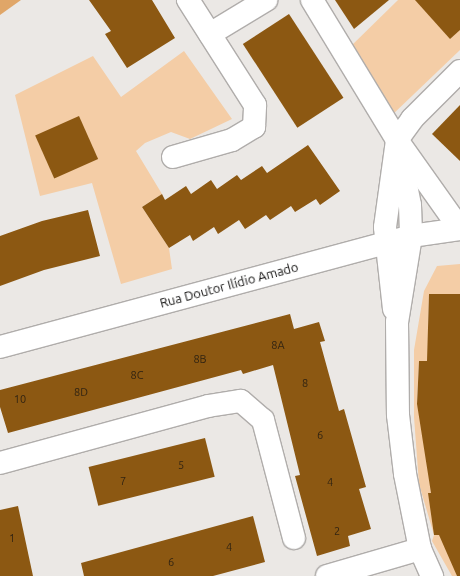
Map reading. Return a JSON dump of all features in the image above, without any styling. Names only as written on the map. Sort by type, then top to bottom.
[{"type":"street","points":[[173,157],[232,140],[254,127],[255,105],[188,0]]},
{"type":"street","points":[[210,34],[266,0]]},
{"type":"street","points":[[312,0],[397,140],[460,229]]},
{"type":"street","points":[[432,576],[420,549],[405,474],[399,422],[397,322],[385,242],[397,140],[412,118],[460,72]]},
{"type":"street","points":[[397,140],[410,205],[411,236],[397,322]]},
{"type":"street","name":"Rua Doutor Ilídio Amado","points":[[0,347],[385,242],[411,236],[460,229]]},
{"type":"street","points":[[0,463],[208,406],[241,401],[263,420],[294,538]]},
{"type":"street","points":[[327,576],[420,549]]},
{"type":"shaded area","points":[[0,0],[21,0],[0,15]]},
{"type":"shaded area","points":[[398,0],[460,0],[460,50],[390,117],[349,48]]},
{"type":"shaded area","points":[[184,51],[232,119],[190,139],[171,132],[145,143],[136,151],[162,194],[142,207],[169,248],[172,269],[121,284],[92,183],[40,196],[15,95],[93,56],[121,97]]},
{"type":"shaded area","points":[[460,264],[460,294],[429,294],[428,337],[460,363],[419,361],[417,403],[457,576],[452,576],[432,541],[434,535],[419,484],[414,417],[414,350],[424,291],[437,266]]},
{"type":"building","points":[[89,0],[152,0],[175,38],[127,68],[105,34],[111,31]]},
{"type":"building","points":[[335,0],[389,0],[354,29]]},
{"type":"building","points":[[415,0],[460,0],[460,30],[450,39]]},
{"type":"building","points":[[289,14],[343,98],[297,128],[243,44]]},
{"type":"building","points":[[460,105],[460,161],[432,134]]},
{"type":"building","points":[[79,116],[98,159],[54,178],[35,136]]},
{"type":"building","points":[[308,145],[340,191],[320,205],[316,199],[295,212],[291,206],[270,220],[266,215],[245,229],[239,220],[218,234],[214,227],[193,241],[190,235],[169,248],[142,207],[162,194],[165,200],[186,186],[191,194],[211,180],[217,189],[237,175],[241,180],[262,166],[267,173]]},
{"type":"building","points":[[88,210],[100,256],[44,270],[0,286],[0,236],[42,221]]},
{"type":"building","points":[[429,294],[460,294],[460,576],[457,576],[439,535],[434,535],[428,493],[431,493],[417,404],[419,361],[427,361]]},
{"type":"building","points":[[290,314],[294,329],[319,322],[325,341],[320,342],[339,411],[344,409],[366,487],[359,489],[371,529],[348,536],[350,546],[317,556],[295,476],[300,475],[273,365],[243,374],[241,370],[8,433],[0,407],[0,390]]},
{"type":"building","points":[[205,438],[215,477],[98,506],[89,467]]},
{"type":"building","points":[[18,506],[33,576],[0,576],[0,510]]},
{"type":"building","points":[[253,516],[265,562],[213,576],[84,576],[81,563]]}]
